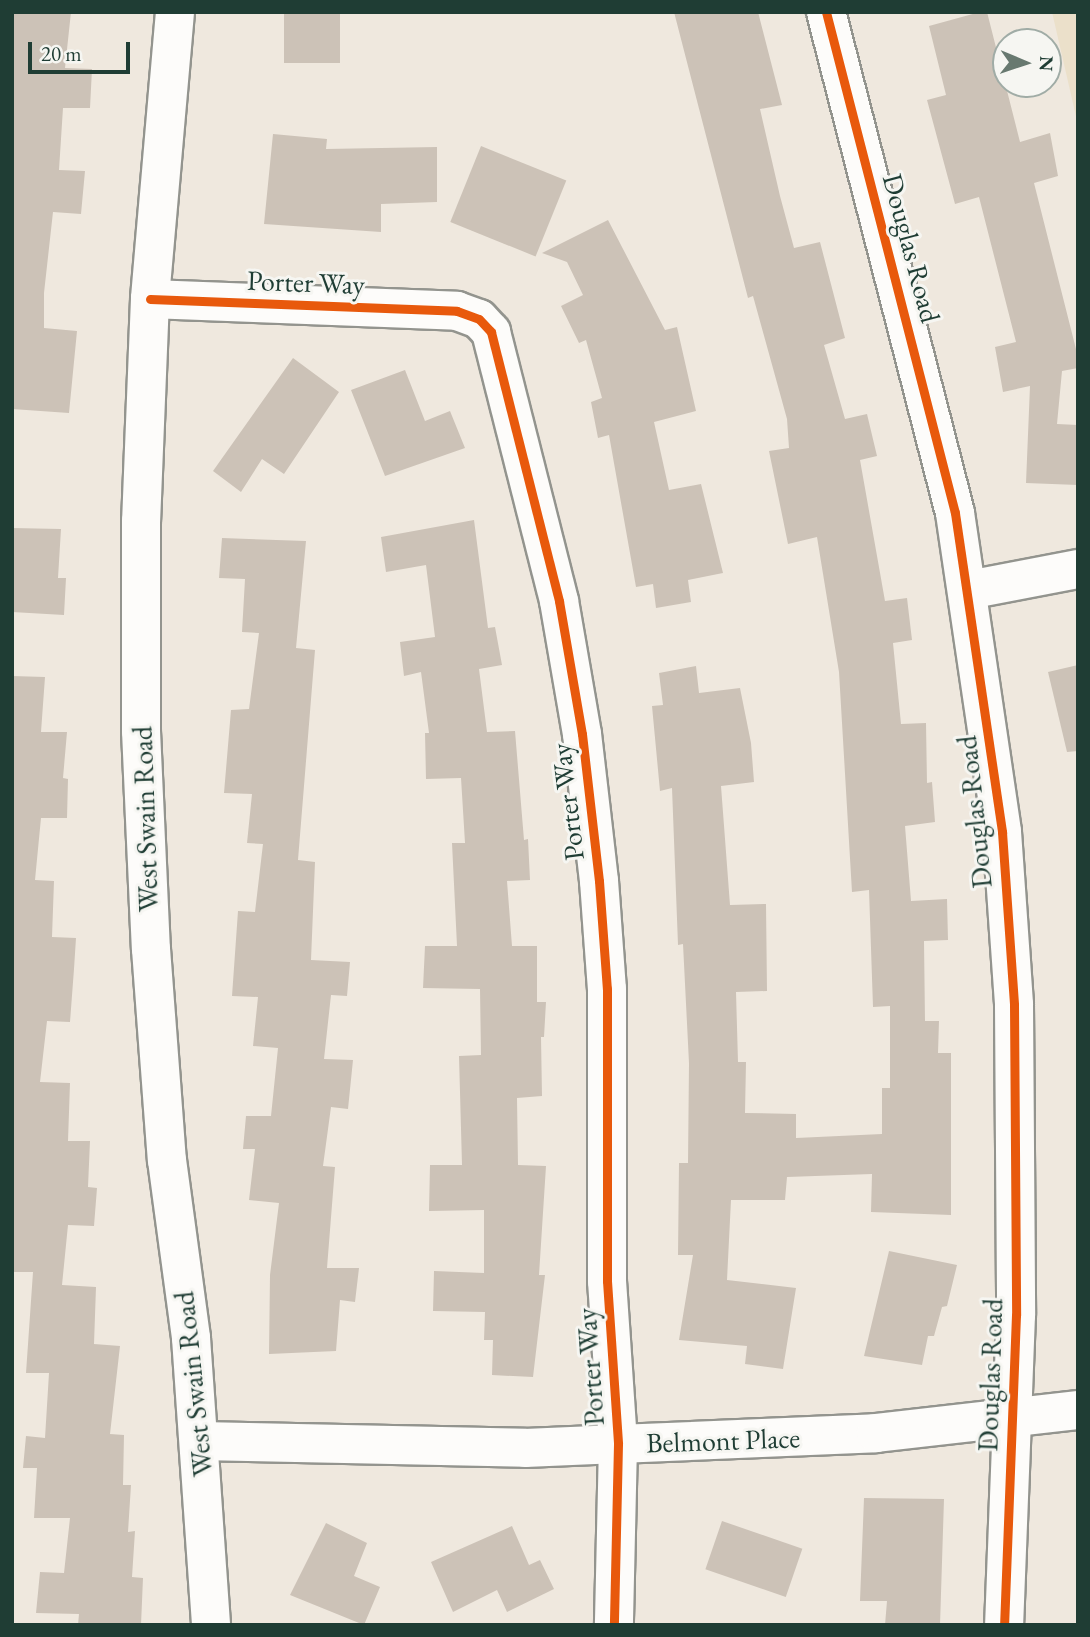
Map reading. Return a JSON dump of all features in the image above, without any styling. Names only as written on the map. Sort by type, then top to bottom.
[{"type":"street","name":"West Swain Road","points":[[175,12],[150,299],[141,521],[146,853],[167,1160],[200,1441],[211,1625]]},
{"type":"street","name":"Douglas Road","points":[[826,12],[937,430],[968,590],[1002,832],[1014,1005],[1016,1315],[1003,1625]]},
{"type":"street","name":"Porter Way","points":[[150,299],[457,311],[479,319],[491,332],[559,601],[582,734],[599,881],[607,1016],[607,1280],[618,1444],[614,1625]]},
{"type":"street","points":[[968,590],[1078,569]]},
{"type":"street","name":"Belmont Place","points":[[200,1441],[525,1448],[876,1433],[1078,1410]]},
{"type":"shaded area","points":[[1052,12],[1078,12],[1078,125],[1062,55],[1062,28],[1056,28]]},
{"type":"building","points":[[14,12],[71,12],[65,68],[92,69],[90,108],[63,108],[59,170],[85,171],[81,214],[53,212],[44,293],[44,328],[77,331],[69,413],[12,409]]},
{"type":"building","points":[[284,12],[340,12],[340,63],[284,63]]},
{"type":"building","points":[[674,12],[758,12],[782,105],[760,109],[780,196],[794,248],[820,242],[845,338],[824,345],[845,419],[867,414],[877,456],[860,460],[885,601],[907,598],[912,640],[893,643],[901,724],[926,723],[927,783],[932,782],[935,822],[905,826],[911,901],[947,899],[948,940],[924,941],[925,1021],[939,1021],[938,1053],[951,1053],[951,1215],[871,1212],[872,1174],[787,1177],[785,1200],[731,1200],[727,1280],[796,1288],[783,1369],[745,1364],[747,1346],[679,1340],[693,1255],[678,1255],[679,1163],[688,1163],[689,1063],[683,944],[678,945],[672,788],[660,791],[652,706],[663,705],[659,673],[696,666],[699,693],[740,688],[751,743],[754,782],[721,786],[730,905],[766,904],[767,991],[736,992],[738,1062],[746,1062],[745,1113],[796,1114],[796,1138],[882,1134],[882,1088],[890,1088],[890,1006],[873,1007],[869,890],[852,892],[839,672],[817,537],[788,544],[769,451],[789,448],[787,419],[753,296],[748,298]]},
{"type":"building","points":[[987,12],[992,32],[992,98],[1009,98],[1020,142],[1050,133],[1058,176],[1034,183],[1078,357],[1078,368],[1062,371],[1057,424],[1078,425],[1078,485],[1026,483],[1030,386],[1003,392],[995,347],[1016,342],[979,197],[955,204],[927,100],[946,95],[929,26]]},
{"type":"building","points":[[273,134],[327,139],[326,149],[437,147],[437,202],[381,204],[381,232],[264,224]]},
{"type":"building","points":[[481,146],[566,180],[536,256],[450,222]]},
{"type":"building","points":[[608,220],[665,330],[677,327],[696,411],[654,422],[669,490],[701,484],[723,573],[688,580],[691,602],[656,608],[653,584],[636,587],[609,435],[598,438],[591,402],[602,398],[586,340],[579,343],[561,306],[583,295],[567,262],[542,253]]},
{"type":"building","points":[[293,358],[339,392],[284,474],[262,459],[241,492],[213,471]]},
{"type":"building","points":[[405,370],[425,421],[450,411],[465,448],[385,476],[351,390]]},
{"type":"building","points":[[474,520],[488,628],[495,627],[502,665],[479,669],[487,732],[515,731],[524,840],[528,839],[530,880],[507,881],[512,946],[537,946],[537,1002],[546,1002],[544,1037],[541,1037],[542,1096],[517,1098],[518,1165],[546,1166],[539,1275],[545,1275],[533,1377],[492,1375],[493,1340],[484,1340],[485,1312],[433,1311],[434,1271],[484,1273],[484,1210],[429,1211],[430,1165],[462,1165],[459,1056],[481,1055],[480,989],[423,988],[425,946],[457,946],[452,843],[465,843],[461,778],[426,779],[425,733],[429,733],[421,672],[404,676],[400,642],[435,637],[426,565],[386,572],[381,537]]},
{"type":"building","points":[[12,528],[61,529],[58,578],[66,578],[64,615],[12,612]]},
{"type":"building","points":[[222,538],[306,541],[296,648],[315,650],[298,860],[315,862],[311,960],[350,962],[347,996],[331,995],[324,1059],[353,1060],[348,1109],[331,1107],[323,1166],[335,1167],[327,1268],[359,1268],[355,1302],[340,1300],[336,1351],[269,1354],[270,1275],[279,1203],[249,1200],[255,1149],[243,1149],[246,1116],[271,1116],[278,1048],[253,1046],[258,997],[232,996],[238,911],[255,912],[263,844],[247,843],[252,794],[224,793],[231,710],[249,709],[259,633],[242,632],[245,579],[219,578]]},
{"type":"building","points":[[1078,665],[1078,751],[1067,752],[1048,672]]},
{"type":"building","points":[[12,676],[45,677],[41,732],[67,732],[63,778],[68,779],[67,818],[41,818],[35,880],[54,881],[52,937],[76,938],[70,1022],[47,1021],[40,1082],[70,1083],[68,1141],[90,1141],[88,1187],[97,1188],[94,1226],[68,1225],[62,1285],[96,1287],[94,1344],[120,1346],[110,1434],[124,1435],[123,1485],[131,1485],[128,1532],[135,1531],[132,1577],[143,1578],[141,1625],[78,1625],[79,1614],[36,1613],[40,1572],[64,1573],[70,1518],[34,1518],[37,1468],[23,1468],[26,1436],[45,1438],[49,1373],[26,1373],[33,1272],[12,1272]]},
{"type":"building","points":[[889,1251],[957,1265],[947,1306],[942,1307],[934,1336],[928,1336],[922,1365],[864,1356]]},
{"type":"building","points":[[864,1498],[944,1499],[940,1625],[885,1625],[887,1601],[860,1601]]},
{"type":"building","points":[[722,1521],[802,1549],[786,1597],[705,1569]]},
{"type":"building","points":[[326,1523],[367,1543],[354,1576],[380,1587],[364,1625],[290,1595]]},
{"type":"building","points":[[512,1526],[529,1565],[540,1560],[554,1589],[507,1612],[497,1590],[453,1612],[431,1562]]},
{"type":"cycle path","points":[[826,12],[955,513],[1002,832],[1014,1005],[1016,1315],[1004,1625]]},
{"type":"cycle path","points":[[150,299],[457,311],[479,319],[491,332],[559,601],[582,734],[599,881],[607,989],[607,1281],[618,1444],[614,1625]]}]
